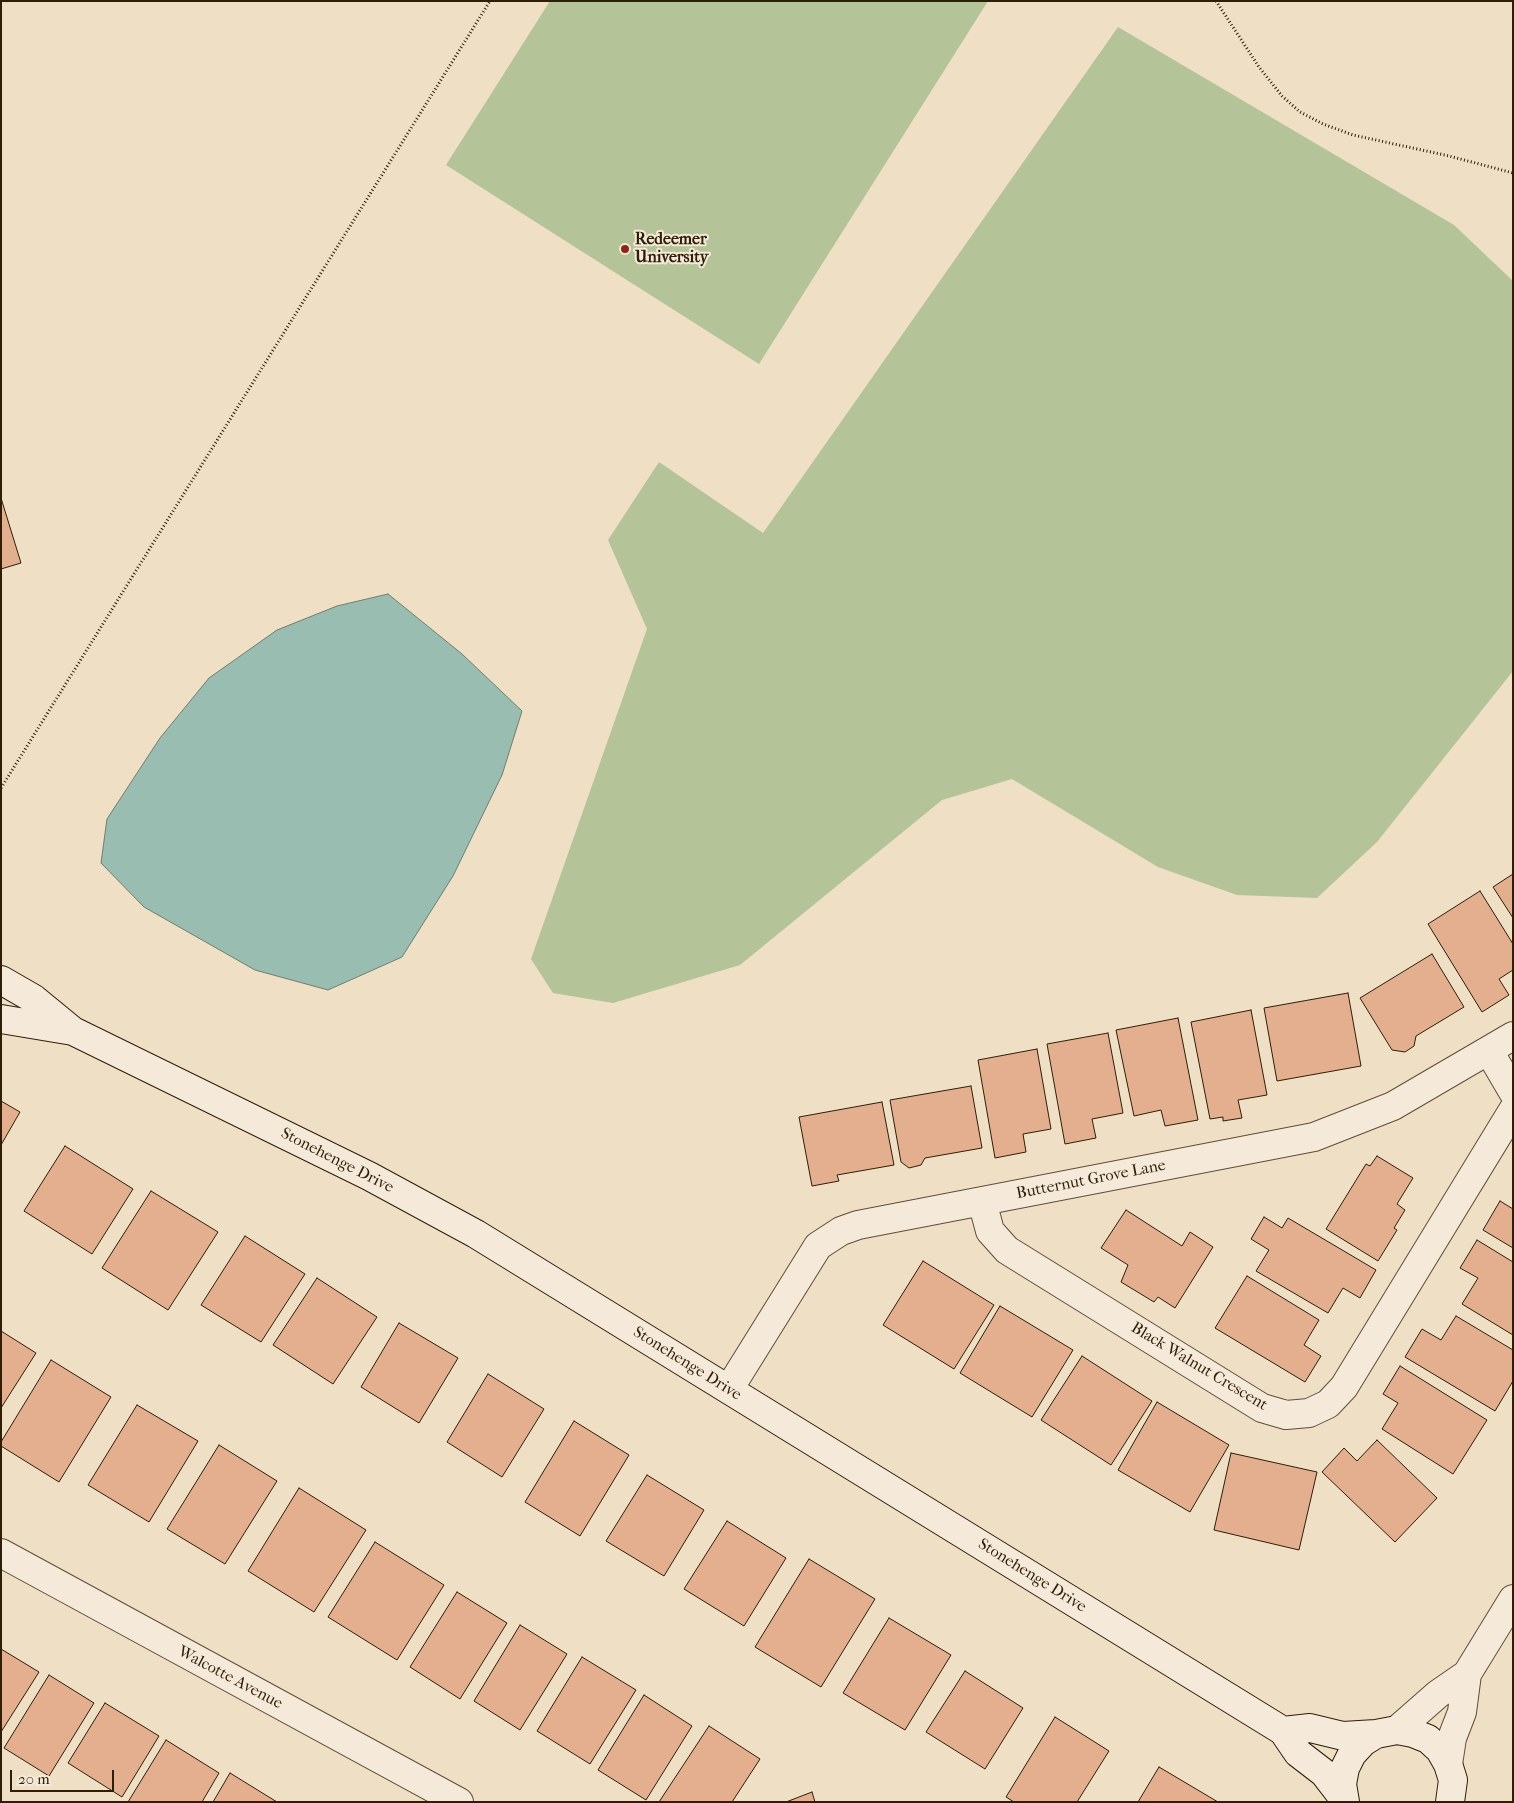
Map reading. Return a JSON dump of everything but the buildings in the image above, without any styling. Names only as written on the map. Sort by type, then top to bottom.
[{"type":"street","name":"Stonehenge Drive","points":[[1,980],[34,999],[73,1031],[368,1176],[476,1234],[1283,1730],[1298,1753],[1324,1773],[1345,1801]]},
{"type":"street","name":"Stonehenge Drive","points":[[1,1019],[73,1031]]},
{"type":"street","name":"Butternut Grove Lane","points":[[729,1390],[818,1246],[841,1231],[858,1225],[1314,1137],[1393,1106],[1513,1036]]},
{"type":"street","points":[[1489,1051],[1513,1092]]},
{"type":"street","name":"Black Walnut Crescent","points":[[982,1202],[990,1231],[1007,1250],[1262,1408],[1286,1415],[1309,1413],[1328,1404],[1344,1387],[1513,1110]]},
{"type":"street","name":"Walcotte Avenue","points":[[1,1554],[459,1802]]},
{"type":"street","points":[[1345,1801],[1342,1784],[1345,1768],[1352,1754],[1363,1742],[1386,1732],[1467,1674],[1513,1599]]},
{"type":"street","points":[[1454,1787],[1452,1738],[1462,1712],[1467,1674]]},
{"type":"street","points":[[1283,1730],[1310,1728],[1343,1736],[1386,1732],[1413,1733],[1428,1739],[1440,1750],[1454,1787]]},
{"type":"path","points":[[1,788],[490,1]]},
{"type":"path","points":[[1216,1],[1259,67],[1282,96],[1300,112],[1323,124],[1353,135],[1448,156],[1513,173]]},
{"type":"green space","points":[[550,1],[988,1],[759,364],[446,165]]},
{"type":"green space","points":[[1118,27],[1454,225],[1513,281],[1513,671],[1377,842],[1317,898],[1237,895],[1158,867],[1012,779],[942,800],[740,965],[613,1003],[553,993],[531,959],[647,629],[608,540],[659,462],[763,533]]},
{"type":"water","points":[[388,594],[462,654],[522,711],[502,775],[453,876],[402,957],[328,990],[255,970],[144,907],[101,863],[107,819],[160,738],[209,678],[277,630],[337,606]]},
{"type":"place","name":"Redeemer University","points":[[625,249]]}]
